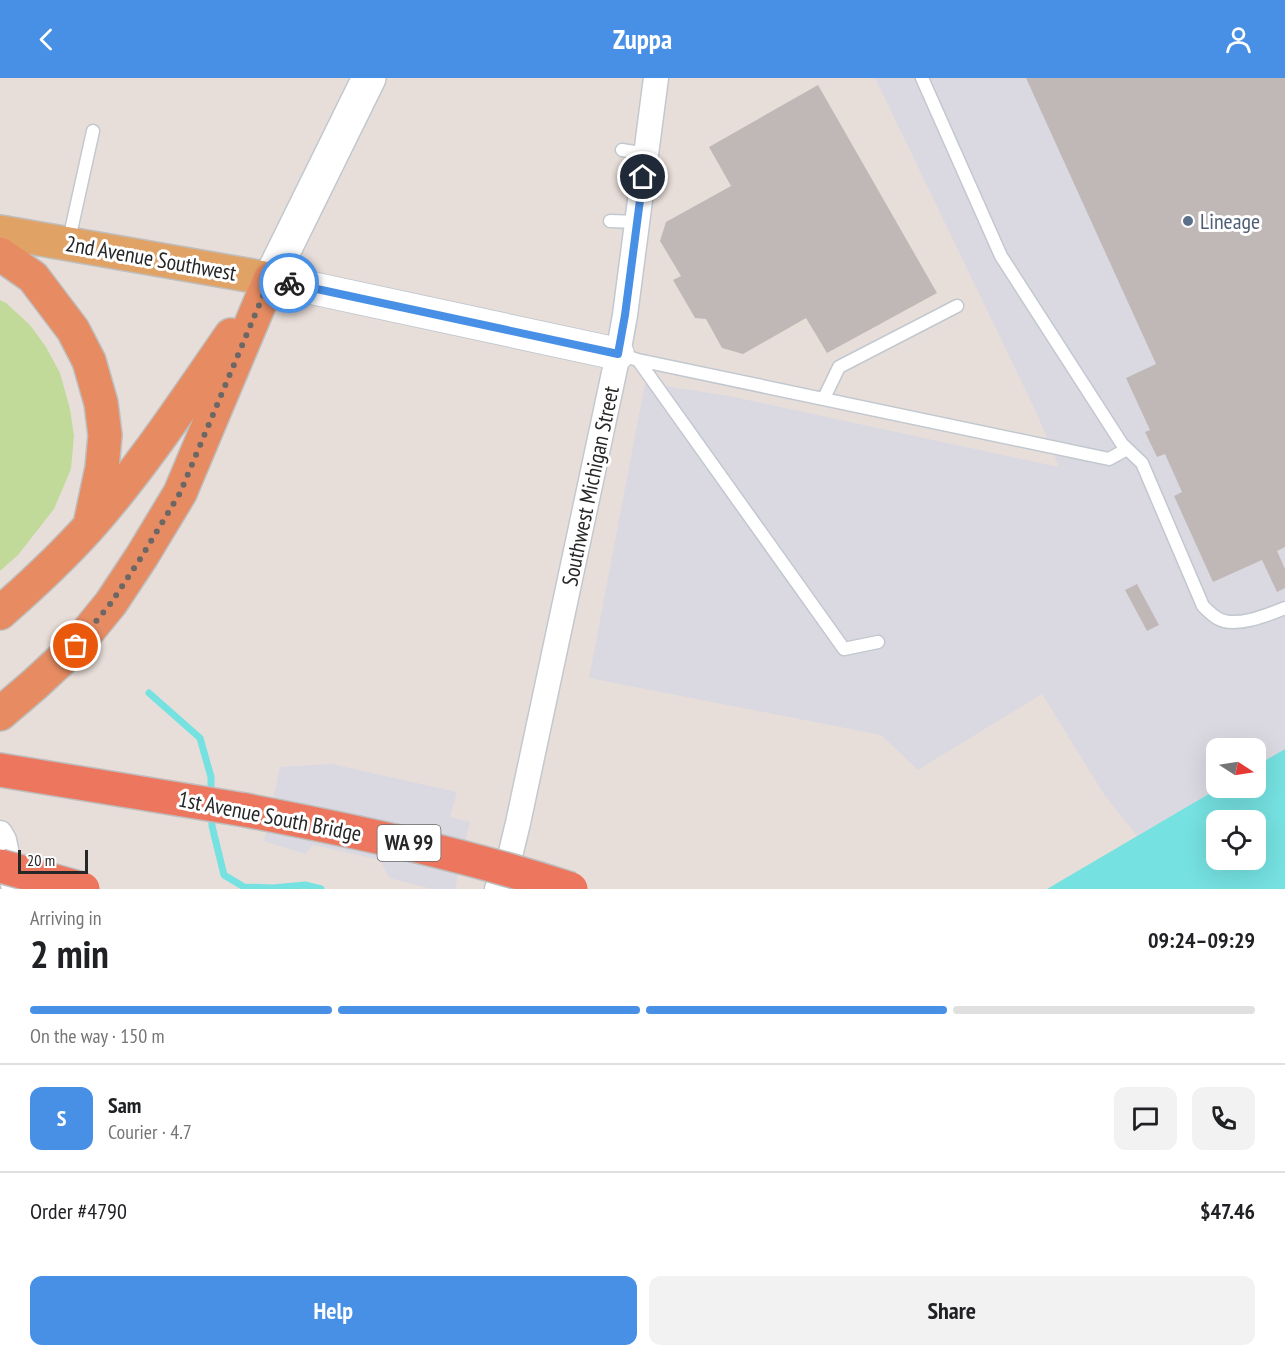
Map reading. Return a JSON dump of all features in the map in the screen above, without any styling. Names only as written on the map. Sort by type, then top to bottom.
[{"type":"highway","points":[[0,254],[33,277],[73,330],[89,361],[102,403],[105,435],[102,468],[89,527]]},
{"type":"highway","points":[[0,613],[40,578],[89,527],[175,416],[270,279]]},
{"type":"highway","points":[[0,714],[76,646],[111,603],[142,556],[180,493],[270,279]]},
{"type":"highway","name":"1st Avenue South Bridge","points":[[0,770],[323,825],[418,845],[571,889]]},
{"type":"highway","points":[[0,866],[83,889]]},
{"type":"main road","points":[[270,279],[369,78]]},
{"type":"main road","name":"2nd Avenue Southwest","points":[[0,232],[270,279]]},
{"type":"street","name":"Southwest Michigan Street","points":[[497,889],[510,856],[628,357],[625,315],[656,78]]},
{"type":"street","name":"2nd Avenue Southwest","points":[[270,279],[628,357]]},
{"type":"street","points":[[0,833],[4,840],[16,889]]},
{"type":"lane","points":[[922,78],[1001,256],[1116,435],[1142,464],[1203,606],[1218,619],[1230,622],[1257,619],[1285,608]]},
{"type":"lane","points":[[68,244],[93,130]]},
{"type":"lane","points":[[622,150],[646,154]]},
{"type":"lane","points":[[610,221],[637,222]]},
{"type":"lane","points":[[824,398],[839,367],[957,306]]},
{"type":"lane","points":[[628,357],[1109,459],[1127,448]]},
{"type":"lane","points":[[628,357],[844,649],[878,642]]},
{"type":"shaded area","points":[[875,78],[1285,78],[1285,749],[1266,760],[1266,738],[1206,738],[1206,796],[1137,836],[1105,796],[1042,694],[918,770],[881,735],[589,678],[645,383],[729,396],[1059,467],[1038,416]]},
{"type":"shaded area","points":[[332,764],[457,792],[450,817],[470,822],[455,889],[432,889],[389,878],[380,860],[313,845],[305,854],[264,841],[280,767]]},
{"type":"green space","points":[[0,300],[30,325],[46,347],[60,373],[70,409],[74,436],[71,469],[54,509],[18,555],[0,571]]},
{"type":"water","points":[[1285,749],[1285,889],[1047,889],[1206,796],[1206,798],[1266,798],[1266,760]]},
{"type":"building","name":"Lineage","points":[[1026,78],[1285,78],[1285,547],[1277,551],[1285,569],[1285,588],[1277,592],[1262,560],[1213,582],[1174,496],[1182,492],[1165,454],[1157,457],[1145,432],[1150,430],[1126,378],[1156,364]]},
{"type":"building","points":[[818,85],[937,293],[827,353],[806,318],[743,354],[722,348],[706,319],[695,318],[673,280],[681,276],[660,241],[666,222],[731,186],[709,147]]},
{"type":"building","points":[[1137,584],[1159,625],[1147,631],[1125,590]]},
{"type":"waterway","points":[[149,693],[200,738],[211,777],[211,794]]},
{"type":"waterway","points":[[212,814],[212,826],[224,875],[244,887],[273,888],[305,885],[321,889]]},
{"type":"way so far","points":[[76,646],[111,603],[180,493],[270,279],[289,283]]},
{"type":"place","name":"Lineage","points":[[1188,221]]},
{"type":"route","points":[[289,283],[618,354],[643,177]]}]
